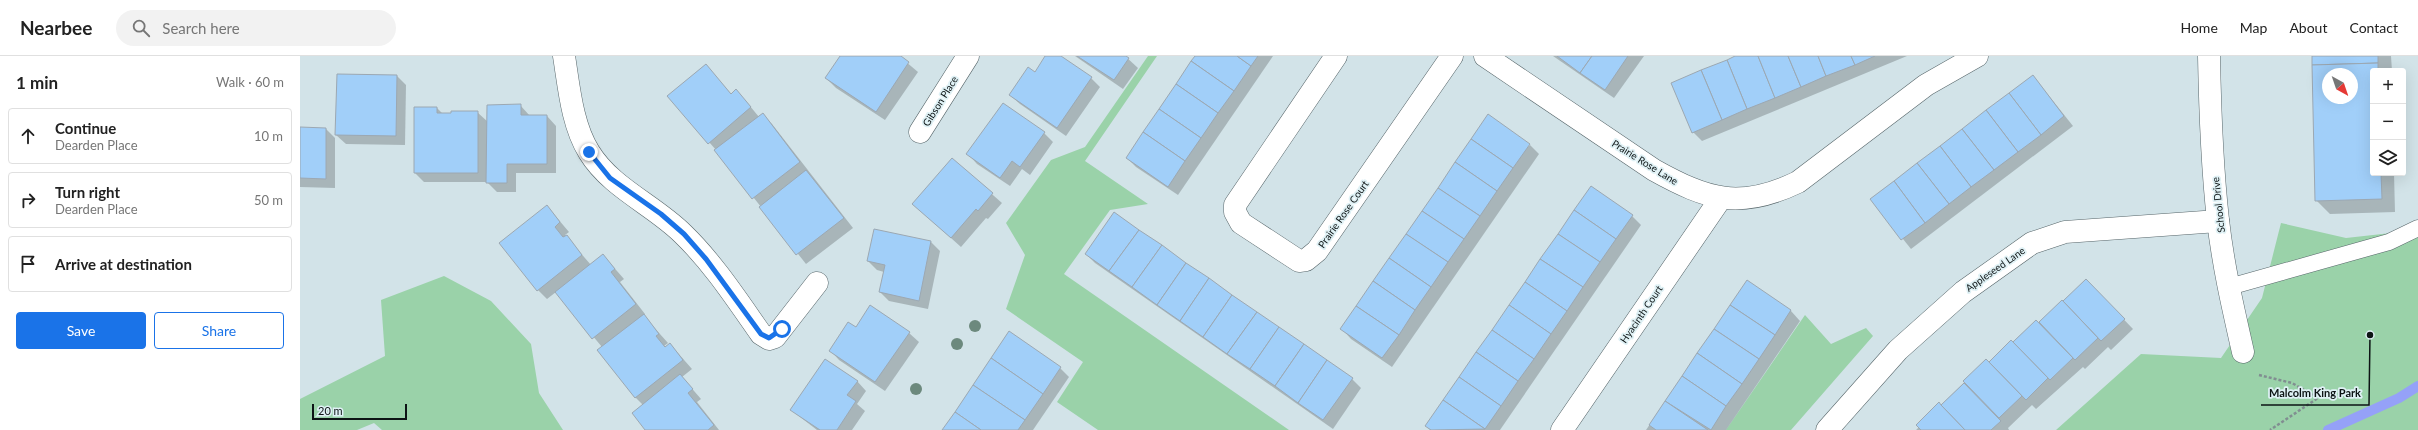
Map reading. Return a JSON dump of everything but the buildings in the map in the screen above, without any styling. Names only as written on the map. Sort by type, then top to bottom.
[{"type":"street","points":[[564,56],[578,127],[589,152],[610,178],[661,214],[684,234],[706,259],[761,334],[769,338],[778,333],[817,283]]},
{"type":"street","name":"Prairie Rose Court","points":[[1336,56],[1235,205],[1235,212],[1241,223],[1299,261],[1306,260],[1317,251],[1452,56]]},
{"type":"street","name":"Prairie Rose Lane","points":[[1485,56],[1654,170],[1684,187],[1721,198],[1753,198],[1775,194],[1798,182],[1926,85],[1978,56]]},
{"type":"street","name":"School Drive","points":[[2208,56],[2210,119],[2218,221],[2229,287],[2243,352]]},
{"type":"street","name":"Gibson Place","points":[[920,132],[959,60]]},
{"type":"street","name":"Hyacinth Court","points":[[1562,430],[1721,198]]},
{"type":"street","name":"Appleseed Lane","points":[[1827,430],[1898,350],[1963,292],[2032,243],[2065,232],[2218,221]]},
{"type":"lane","points":[[2229,287],[2389,242],[2418,228]]},
{"type":"path","points":[[2256,374],[2292,383],[2318,398],[2270,430]]},
{"type":"green space","points":[[1148,56],[1157,56],[1085,161],[1148,204],[1110,210],[1064,274],[1289,430],[1098,430],[1057,402],[1083,362],[1006,309],[1025,255],[1006,223],[1051,160],[1085,147]]},
{"type":"green space","points":[[2281,223],[2346,238],[2418,230],[2418,430],[2056,430],[2141,354],[2221,358],[2262,298]]},
{"type":"green space","points":[[444,276],[491,301],[531,344],[539,393],[563,430],[382,430],[374,423],[357,430],[300,430],[300,399],[385,356],[381,300]]},
{"type":"green space","points":[[1805,315],[1831,344],[1866,328],[1873,336],[1791,430],[1726,430]]},
{"type":"waterway","points":[[2328,430],[2399,398],[2418,386]]},
{"type":"place","name":"Malcolm King Park","points":[[2370,335]]},
{"type":"route","points":[[589,152],[610,178],[661,214],[684,234],[706,259],[764,338],[774,337],[782,329]]}]
